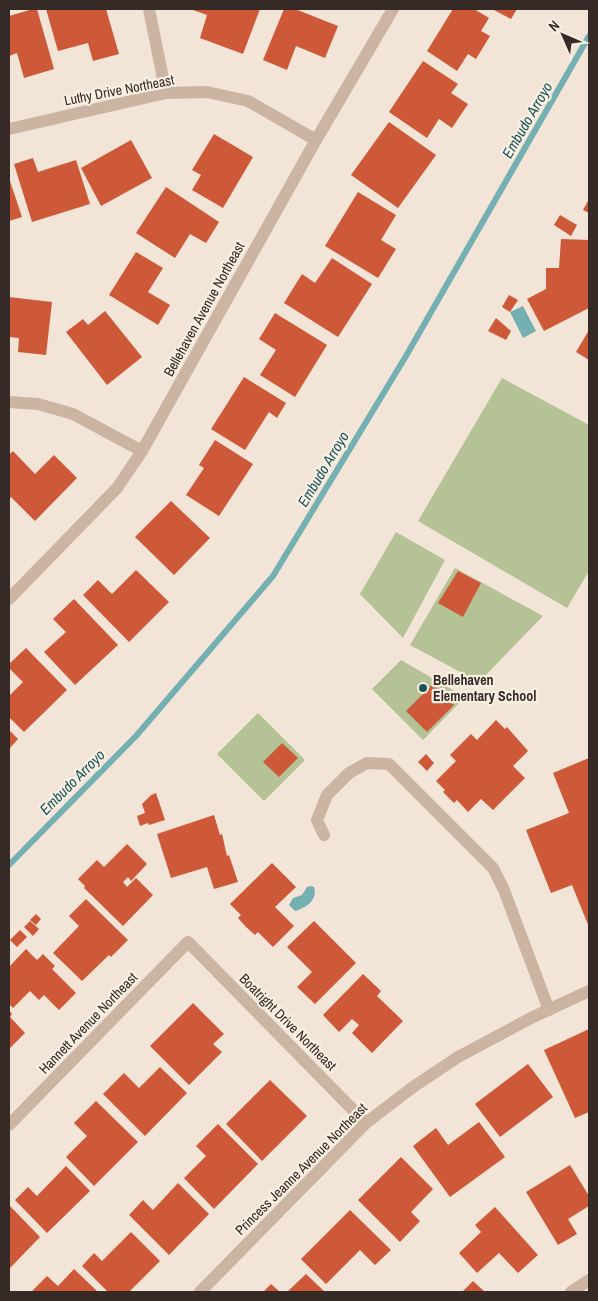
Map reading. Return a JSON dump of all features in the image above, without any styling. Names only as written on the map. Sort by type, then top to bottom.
[{"type":"street","points":[[149,9],[166,93]]},
{"type":"street","name":"Bellehaven Avenue Northeast","points":[[9,599],[117,488],[142,451],[316,140],[393,9]]},
{"type":"street","name":"Luthy Drive Northeast","points":[[9,130],[166,93],[207,92],[248,101],[316,140]]},
{"type":"street","points":[[9,402],[38,404],[74,414],[142,451]]},
{"type":"street","points":[[324,835],[317,820],[327,794],[349,772],[367,763],[389,764],[493,868],[504,890],[548,1010]]},
{"type":"street","name":"Boatright Drive Northeast","points":[[188,942],[366,1123]]},
{"type":"street","name":"Hannett Avenue Northeast","points":[[9,1125],[188,942]]},
{"type":"street","name":"Princess Jeanne Avenue Northeast","points":[[200,1292],[366,1123],[413,1087],[458,1057],[589,991]]},
{"type":"street","points":[[572,1292],[589,1280]]},
{"type":"green space","points":[[502,378],[589,425],[589,571],[567,608],[418,521]]},
{"type":"green space","points":[[396,532],[445,560],[403,638],[360,594]]},
{"type":"green space","points":[[455,568],[543,616],[479,682],[410,645]]},
{"type":"green space","points":[[401,660],[465,697],[423,740],[372,689]]},
{"type":"green space","points":[[258,713],[305,760],[264,801],[217,754]]},
{"type":"water","points":[[523,306],[536,331],[523,338],[510,312]]},
{"type":"water","points":[[307,887],[314,887],[315,892],[313,900],[307,906],[295,911],[289,905],[293,898],[302,895]]},
{"type":"building","points":[[37,9],[54,69],[24,78],[17,53],[9,56],[9,16]]},
{"type":"building","points":[[46,9],[106,9],[119,54],[93,61],[88,43],[58,51]]},
{"type":"building","points":[[190,9],[260,9],[243,54],[200,38],[207,15]]},
{"type":"building","points":[[284,9],[295,9],[338,26],[325,58],[296,46],[287,70],[263,60]]},
{"type":"building","points":[[453,9],[474,9],[489,18],[481,31],[490,36],[476,59],[468,54],[457,71],[427,51]]},
{"type":"building","points":[[492,9],[517,9],[511,19]]},
{"type":"building","points":[[423,61],[458,84],[451,93],[468,104],[452,128],[439,119],[427,138],[389,112]]},
{"type":"building","points":[[389,122],[436,155],[398,208],[351,175]]},
{"type":"building","points":[[214,134],[253,157],[223,208],[192,190],[201,175],[192,170]]},
{"type":"building","points":[[131,140],[152,178],[101,206],[81,168]]},
{"type":"building","points":[[33,158],[38,172],[76,160],[90,204],[32,222],[14,164]]},
{"type":"building","points":[[9,178],[22,217],[9,221]]},
{"type":"building","points":[[166,187],[219,222],[206,243],[190,234],[175,258],[136,233]]},
{"type":"building","points":[[358,192],[396,215],[381,240],[396,249],[378,278],[325,246]]},
{"type":"building","points":[[589,199],[589,213],[583,210]]},
{"type":"building","points":[[560,215],[577,225],[571,236],[554,225]]},
{"type":"building","points":[[561,239],[589,240],[589,308],[544,331],[527,299],[546,289],[546,268],[559,268]]},
{"type":"building","points":[[136,252],[163,268],[148,292],[170,305],[158,325],[109,295]]},
{"type":"building","points":[[332,258],[372,284],[338,337],[284,303],[302,274],[315,283]]},
{"type":"building","points":[[509,295],[518,300],[510,312],[502,307]]},
{"type":"building","points":[[9,297],[52,302],[46,355],[18,352],[19,338],[9,337]]},
{"type":"building","points":[[105,311],[142,357],[107,385],[66,332],[83,319],[88,325]]},
{"type":"building","points":[[275,313],[327,345],[295,397],[260,375],[276,350],[259,339]]},
{"type":"building","points":[[496,318],[511,331],[506,340],[488,331]]},
{"type":"building","points":[[589,330],[589,360],[576,352]]},
{"type":"building","points":[[244,377],[286,403],[277,418],[269,412],[245,450],[211,429]]},
{"type":"building","points":[[215,440],[253,464],[219,516],[186,495],[204,468],[199,465]]},
{"type":"building","points":[[13,451],[35,474],[54,455],[77,478],[35,521],[11,497],[9,500],[9,455]]},
{"type":"building","points":[[171,501],[210,538],[174,575],[135,537]]},
{"type":"building","points":[[136,570],[169,602],[129,642],[83,595],[98,580],[112,594]]},
{"type":"building","points":[[458,571],[481,583],[463,617],[438,603]]},
{"type":"building","points":[[74,599],[118,645],[75,685],[44,652],[66,632],[53,619]]},
{"type":"building","points":[[26,648],[67,690],[24,732],[9,717],[9,696],[23,682],[9,668],[9,664]]},
{"type":"building","points":[[433,684],[454,705],[427,732],[406,711]]},
{"type":"building","points":[[496,720],[505,729],[507,727],[528,751],[513,766],[525,778],[493,810],[481,799],[468,812],[457,800],[454,803],[443,792],[445,790],[436,781],[456,761],[450,755],[471,734],[477,740]]},
{"type":"building","points":[[9,730],[18,739],[9,749]]},
{"type":"building","points":[[282,743],[298,758],[279,777],[263,762]]},
{"type":"building","points":[[426,754],[434,763],[427,771],[418,762]]},
{"type":"building","points":[[589,758],[589,927],[572,885],[551,893],[526,830],[569,813],[553,773]]},
{"type":"building","points":[[156,793],[165,820],[140,826],[137,816],[145,813],[142,804],[151,795]]},
{"type":"building","points":[[214,815],[220,835],[222,834],[227,856],[229,855],[238,882],[214,889],[207,867],[171,878],[157,834]]},
{"type":"building","points":[[127,844],[147,864],[131,881],[128,877],[123,882],[127,887],[136,878],[153,895],[123,926],[84,888],[85,886],[78,879],[97,860],[104,867]]},
{"type":"building","points":[[272,863],[296,887],[275,907],[294,926],[273,947],[258,932],[255,935],[246,927],[238,918],[241,915],[230,904]]},
{"type":"building","points":[[86,899],[128,940],[82,981],[53,953],[79,926],[69,916]]},
{"type":"building","points":[[36,914],[41,919],[36,925],[30,920]]},
{"type":"building","points":[[30,921],[39,929],[33,936],[24,927]]},
{"type":"building","points":[[314,921],[356,963],[315,1004],[297,987],[312,972],[287,947]]},
{"type":"building","points":[[20,930],[27,937],[17,947],[10,940]]},
{"type":"building","points":[[26,949],[37,960],[43,954],[55,966],[52,969],[76,993],[59,1010],[44,995],[39,1000],[30,991],[13,1008],[9,1004],[9,967]]},
{"type":"building","points":[[363,974],[381,991],[377,996],[403,1021],[372,1053],[352,1033],[359,1025],[352,1019],[339,1032],[323,1015]]},
{"type":"building","points":[[193,1003],[224,1034],[213,1044],[222,1052],[189,1085],[150,1046]]},
{"type":"building","points":[[9,1010],[12,1014],[10,1017],[25,1033],[9,1049]]},
{"type":"building","points":[[589,1029],[589,1112],[575,1118],[544,1050]]},
{"type":"building","points":[[528,1064],[553,1097],[500,1137],[475,1104]]},
{"type":"building","points":[[160,1067],[187,1093],[145,1136],[103,1094],[124,1073],[139,1088]]},
{"type":"building","points":[[270,1080],[307,1116],[262,1161],[226,1124]]},
{"type":"building","points":[[96,1101],[138,1142],[94,1186],[66,1157],[87,1136],[74,1123]]},
{"type":"building","points":[[479,1122],[505,1157],[450,1197],[413,1146],[436,1128],[448,1145]]},
{"type":"building","points":[[218,1124],[258,1164],[214,1209],[184,1178],[206,1156],[196,1146]]},
{"type":"building","points":[[401,1157],[433,1189],[411,1212],[420,1221],[400,1242],[358,1200]]},
{"type":"building","points":[[570,1165],[589,1196],[589,1206],[568,1219],[577,1234],[558,1245],[526,1192]]},
{"type":"building","points":[[66,1166],[90,1191],[47,1233],[15,1200],[28,1187],[37,1196]]},
{"type":"building","points":[[178,1183],[209,1214],[169,1255],[129,1215],[143,1200],[153,1210]]},
{"type":"building","points":[[9,1205],[40,1237],[9,1269]]},
{"type":"building","points":[[495,1207],[538,1255],[518,1273],[499,1253],[477,1273],[459,1253],[481,1232],[475,1225]]},
{"type":"building","points":[[350,1210],[391,1250],[375,1265],[360,1250],[326,1284],[301,1259]]},
{"type":"building","points":[[131,1232],[160,1261],[129,1292],[108,1292],[82,1266],[94,1253],[102,1261]]},
{"type":"building","points":[[74,1269],[98,1292],[31,1292],[47,1276],[58,1286]]},
{"type":"building","points":[[306,1274],[325,1292],[287,1292]]},
{"type":"building","points":[[473,1281],[485,1292],[462,1292]]},
{"type":"building","points":[[271,1284],[280,1292],[263,1292]]},
{"type":"waterway","name":"Embudo Arroyo","points":[[9,865],[136,736],[273,576],[406,356],[589,36]]},
{"type":"place","name":"Bellehaven Elementary School","points":[[423,688]]}]
